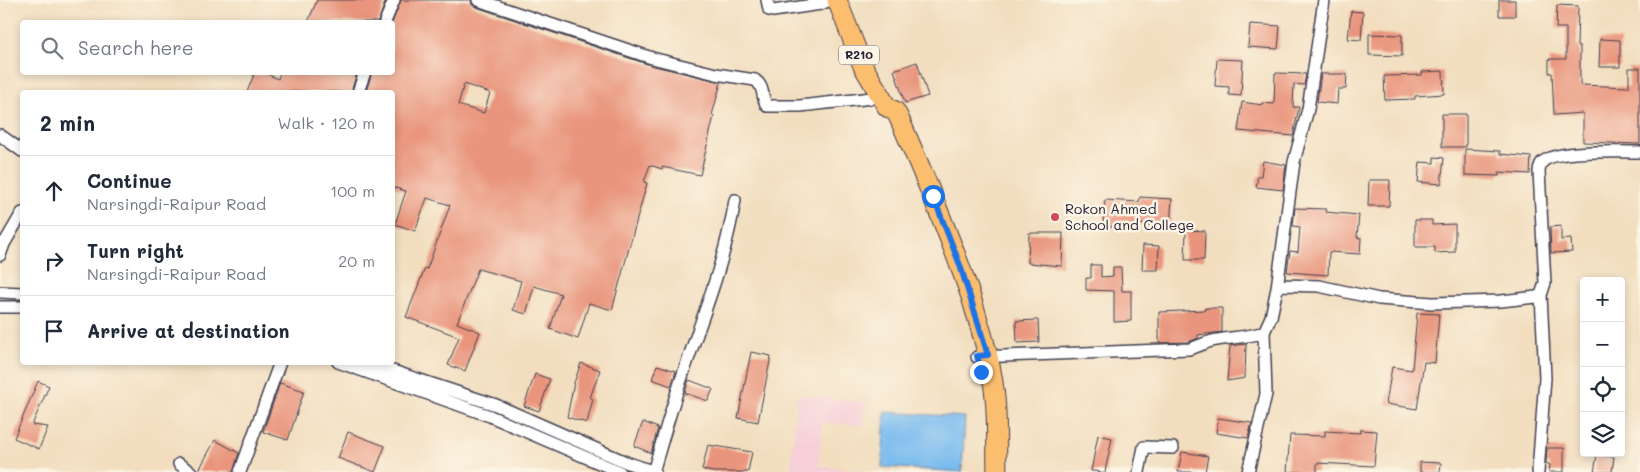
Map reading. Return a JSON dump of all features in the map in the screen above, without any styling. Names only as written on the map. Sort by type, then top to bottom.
[{"type":"main road","name":"R210","points":[[837,0],[863,66],[884,102],[895,111],[899,118],[933,196],[960,265],[983,356],[994,391],[997,472]]},
{"type":"main road","name":"R210","points":[[983,356],[987,472]]},
{"type":"street","points":[[386,20],[394,0]]},
{"type":"street","points":[[478,0],[674,65],[755,80],[763,90],[764,103],[767,106],[884,102]]},
{"type":"street","points":[[511,12],[516,0]]},
{"type":"street","points":[[767,0],[769,10],[774,11],[821,4],[830,0]]},
{"type":"street","points":[[1248,472],[1266,394],[1264,332],[1271,317],[1277,288],[1294,162],[1308,109],[1324,0]]},
{"type":"street","points":[[359,90],[364,75]]},
{"type":"street","points":[[0,134],[20,149]]},
{"type":"street","points":[[1538,472],[1545,378],[1541,295],[1545,283],[1540,164],[1568,154],[1640,152]]},
{"type":"street","points":[[374,365],[496,405],[628,463],[654,472],[680,383],[708,303],[735,200]]},
{"type":"street","points":[[1,247],[20,216]]},
{"type":"street","points":[[1277,288],[1282,285],[1319,286],[1379,299],[1432,303],[1501,301],[1541,295]]},
{"type":"street","points":[[0,292],[20,292]]},
{"type":"street","points":[[0,307],[20,307]]},
{"type":"street","points":[[983,356],[1189,349],[1201,347],[1210,342],[1250,337],[1264,332]]},
{"type":"street","points":[[240,472],[279,365]]},
{"type":"street","points":[[346,365],[490,416],[620,472]]},
{"type":"street","points":[[1139,472],[1144,447],[1173,448]]},
{"type":"street","points":[[179,464],[191,472]]},
{"type":"shaded area","points":[[798,395],[865,402],[862,426],[823,422],[818,466],[857,470],[857,472],[790,472]]},
{"type":"water","points":[[885,412],[965,417],[962,472],[882,467]]},
{"type":"building","points":[[317,0],[386,0],[379,20],[309,20]]},
{"type":"building","points":[[401,0],[471,0],[472,5],[476,7],[650,65],[721,82],[712,115],[714,116],[700,175],[662,167],[662,169],[650,165],[644,182],[647,183],[612,310],[589,303],[578,339],[550,329],[561,294],[534,286],[526,314],[513,310],[521,281],[478,269],[457,323],[480,332],[465,371],[448,365],[459,337],[406,317],[425,268],[427,269],[450,205],[427,198],[415,231],[395,224],[406,191],[395,188],[395,90],[367,90],[371,75],[395,75],[395,20],[393,20]],"holes":[[[464,84],[490,93],[484,113],[458,105]]]},
{"type":"building","points":[[1499,0],[1515,0],[1515,16],[1499,16]]},
{"type":"building","points":[[1557,5],[1578,6],[1577,46],[1580,46],[1580,85],[1629,87],[1629,68],[1640,68],[1640,144],[1583,142],[1583,113],[1554,115],[1552,73],[1549,73],[1549,59],[1566,59],[1566,28],[1556,28]]},
{"type":"building","points":[[1351,11],[1363,12],[1361,40],[1348,39]]},
{"type":"building","points":[[1250,24],[1280,26],[1278,49],[1248,47]]},
{"type":"building","points":[[1369,34],[1402,35],[1402,56],[1369,55]]},
{"type":"building","points":[[1600,39],[1620,40],[1620,67],[1599,67]]},
{"type":"building","points":[[1217,59],[1243,60],[1241,96],[1229,95],[1229,87],[1215,86]]},
{"type":"building","points":[[917,62],[928,96],[905,103],[894,70]]},
{"type":"building","points":[[1443,71],[1444,94],[1415,96],[1415,99],[1385,100],[1384,76],[1422,75],[1422,72]]},
{"type":"building","points":[[1275,73],[1306,74],[1304,85],[1294,84],[1293,107],[1299,107],[1293,136],[1238,131],[1242,102],[1262,105],[1262,103],[1274,104]]},
{"type":"building","points":[[1321,74],[1347,74],[1346,89],[1338,89],[1337,104],[1317,102]]},
{"type":"building","points":[[254,75],[269,75],[278,79],[279,75],[356,75],[352,90],[248,90]]},
{"type":"building","points":[[1442,114],[1466,114],[1466,147],[1442,147]]},
{"type":"building","points":[[1465,149],[1500,151],[1500,154],[1531,157],[1530,174],[1499,172],[1499,176],[1465,175]]},
{"type":"building","points":[[1434,157],[1444,158],[1441,184],[1418,182],[1420,162],[1434,163]]},
{"type":"building","points":[[1263,161],[1286,165],[1283,190],[1256,187],[1258,176],[1261,176]]},
{"type":"building","points":[[1369,180],[1390,180],[1389,206],[1368,206]]},
{"type":"building","points":[[1140,197],[1172,199],[1170,226],[1134,224],[1134,229],[1103,226],[1105,200],[1139,202]]},
{"type":"building","points":[[1295,208],[1326,209],[1325,212],[1359,215],[1357,237],[1361,238],[1360,254],[1329,252],[1328,275],[1287,272],[1290,251],[1298,252],[1300,227],[1293,226]]},
{"type":"building","points":[[1415,220],[1432,220],[1432,225],[1455,224],[1455,252],[1435,253],[1435,247],[1415,247]]},
{"type":"building","points":[[1561,226],[1561,240],[1571,239],[1572,252],[1551,253],[1550,227]]},
{"type":"building","points":[[1186,230],[1205,231],[1204,260],[1185,260]]},
{"type":"building","points":[[1029,233],[1063,233],[1062,266],[1028,263]]},
{"type":"building","points":[[1143,245],[1159,246],[1158,270],[1142,270]]},
{"type":"building","points":[[1091,265],[1101,265],[1101,277],[1113,276],[1113,267],[1121,267],[1122,291],[1131,291],[1131,321],[1114,322],[1114,291],[1086,290],[1086,278],[1091,278]]},
{"type":"building","points":[[1205,308],[1222,308],[1222,332],[1198,335],[1198,338],[1188,342],[1159,343],[1159,312],[1205,310]]},
{"type":"building","points":[[1417,313],[1439,314],[1435,363],[1424,362],[1417,409],[1386,404],[1392,367],[1412,370]]},
{"type":"building","points":[[1038,320],[1039,342],[1017,343],[1016,321]]},
{"type":"building","points":[[1246,344],[1245,378],[1227,381],[1230,346]]},
{"type":"building","points":[[751,352],[771,356],[758,422],[738,418]]},
{"type":"building","points":[[581,363],[600,370],[590,398],[593,399],[587,423],[567,417],[574,383]]},
{"type":"building","points":[[657,365],[676,371],[671,386],[652,379]]},
{"type":"building","points":[[535,374],[550,379],[539,411],[524,406]]},
{"type":"building","points":[[689,380],[713,389],[708,401],[685,393]]},
{"type":"building","points":[[38,381],[49,386],[32,425],[48,427],[39,449],[14,438]]},
{"type":"building","points":[[280,383],[304,391],[288,440],[263,432]]},
{"type":"building","points":[[1218,418],[1252,423],[1248,438],[1216,433]]},
{"type":"building","points":[[643,422],[658,428],[651,453],[634,446]]},
{"type":"building","points":[[1360,430],[1377,431],[1374,466],[1317,463],[1317,472],[1287,472],[1290,435],[1325,436],[1325,431],[1360,433]]},
{"type":"building","points":[[348,432],[385,446],[375,472],[338,458]]},
{"type":"building","points":[[1098,435],[1112,438],[1105,472],[1091,471]]},
{"type":"building","points":[[215,440],[239,453],[233,472],[198,472]]},
{"type":"building","points":[[708,445],[752,452],[748,472],[702,470]]},
{"type":"building","points":[[1547,448],[1564,448],[1564,472],[1549,472],[1550,465],[1546,463]]},
{"type":"building","points":[[1182,452],[1208,456],[1205,472],[1178,472]]},
{"type":"building","points":[[1597,457],[1614,457],[1612,472],[1594,472]]},
{"type":"building","points":[[1420,462],[1441,463],[1440,472],[1420,472]]},
{"type":"place","name":"Rokon Ahmed School and College","points":[[1055,217]]},
{"type":"route","points":[[933,196],[960,265],[988,355],[977,356],[981,372]]}]
